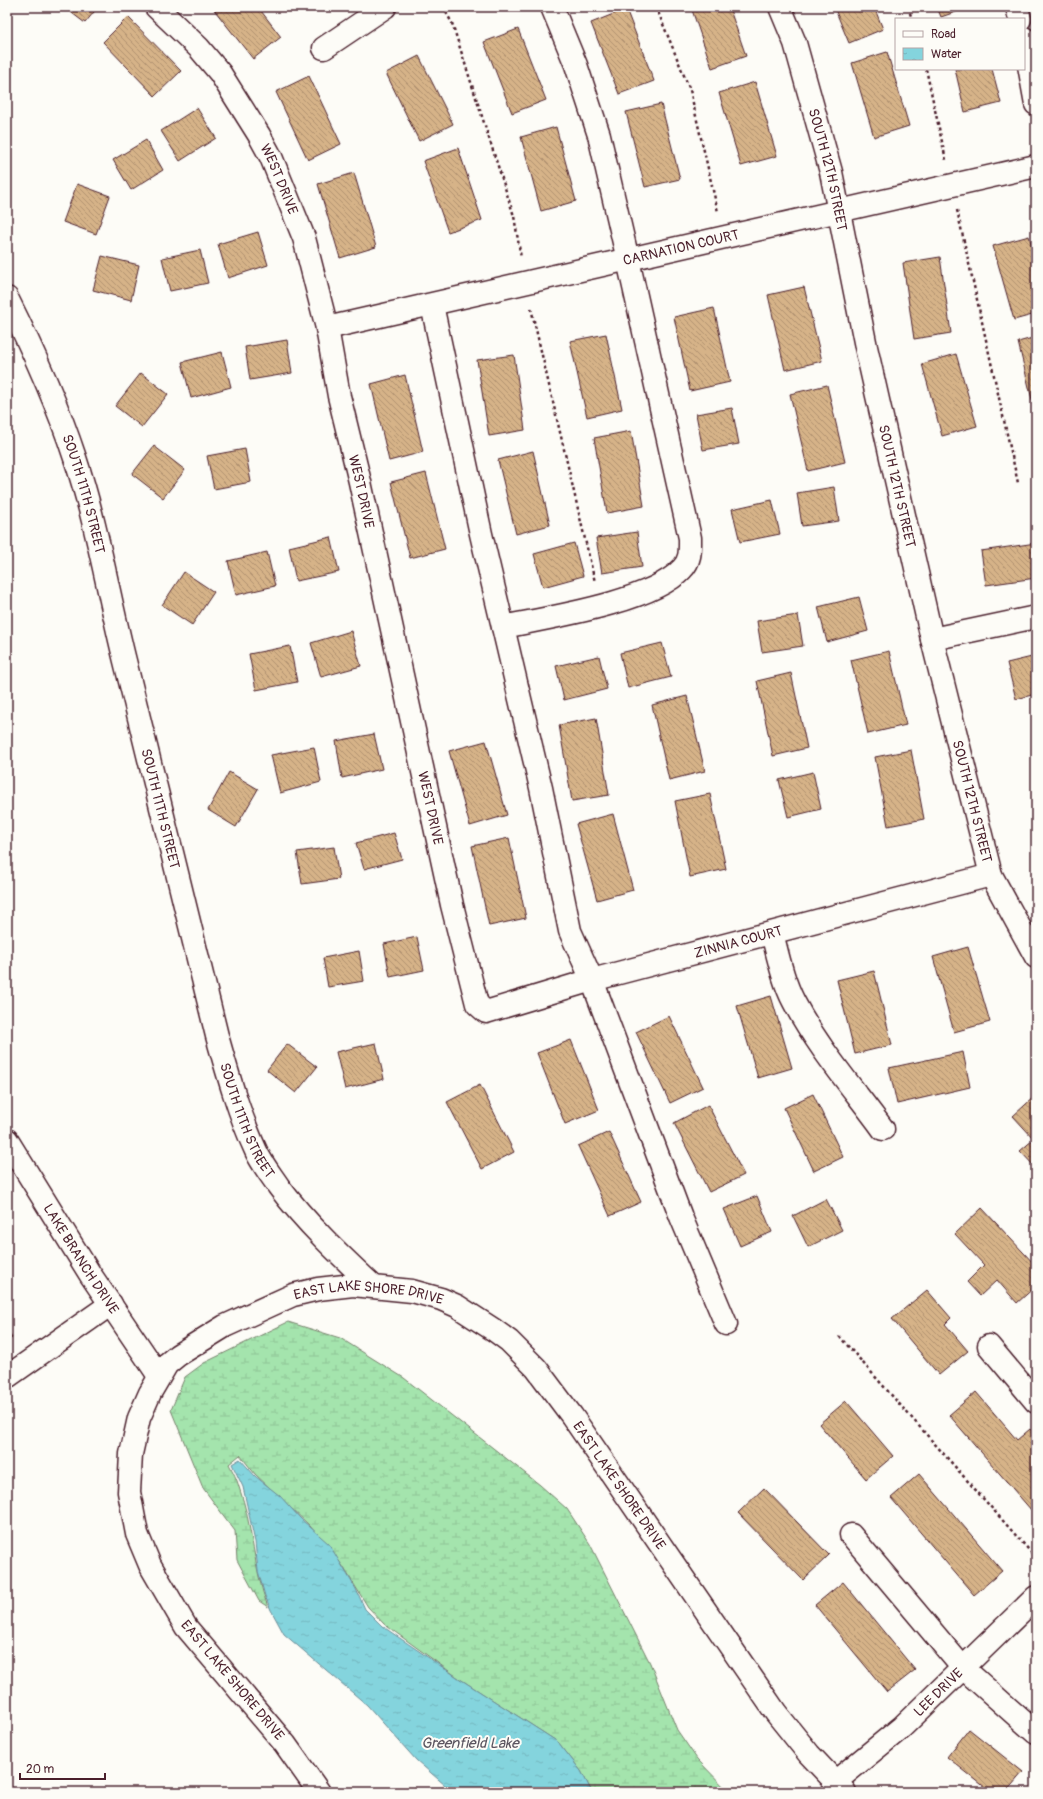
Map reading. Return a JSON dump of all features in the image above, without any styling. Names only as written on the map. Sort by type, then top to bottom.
[{"type":"street","name":"WEST DRIVE","points":[[156,7],[199,48],[220,73],[268,151],[304,238],[327,328],[339,396],[360,482],[452,905],[477,1004],[486,1012]]},
{"type":"street","points":[[324,48],[385,7]]},
{"type":"street","points":[[503,626],[600,606],[645,592],[670,579],[682,569],[690,557],[690,538],[599,135],[576,66],[552,7]]},
{"type":"street","name":"SOUTH 12TH STREET","points":[[780,7],[795,43],[831,172],[866,347],[932,639],[991,875],[1036,957]]},
{"type":"street","points":[[1017,7],[1020,18]]},
{"type":"street","points":[[1025,44],[1036,104]]},
{"type":"street","name":"CARNATION COURT","points":[[327,328],[1036,166]]},
{"type":"street","name":"SOUTH 11TH STREET","points":[[7,298],[34,351],[57,407],[78,466],[114,619],[217,1036],[231,1085],[256,1151],[264,1167],[291,1203],[331,1246],[373,1286]]},
{"type":"street","points":[[432,304],[503,626],[541,788],[570,931],[592,980],[681,1217],[726,1324]]},
{"type":"street","points":[[932,639],[1036,617]]},
{"type":"street","name":"ZINNIA COURT","points":[[486,1012],[592,980],[991,875]]},
{"type":"street","points":[[772,933],[787,987],[794,1002],[820,1043],[883,1129]]},
{"type":"street","name":"LAKE BRANCH DRIVE","points":[[7,1140],[111,1304],[159,1376]]},
{"type":"street","name":"EAST LAKE SHORE DRIVE","points":[[319,1792],[285,1744],[186,1627],[150,1565],[137,1534],[129,1492],[131,1454],[139,1418],[159,1376],[168,1364],[178,1355],[218,1330],[293,1295],[318,1289],[353,1285],[412,1291],[441,1299],[457,1306],[494,1330],[536,1368],[572,1416],[776,1713],[809,1754],[840,1787]]},
{"type":"street","points":[[7,1377],[111,1304]]},
{"type":"street","points":[[989,1346],[1036,1402]]},
{"type":"street","points":[[851,1536],[962,1667],[1036,1733]]},
{"type":"street","name":"LEE DRIVE","points":[[840,1787],[962,1667],[1036,1597]]},
{"type":"path","points":[[444,7],[452,22],[514,216],[525,283],[600,606]]},
{"type":"path","points":[[656,7],[690,90],[723,238]]},
{"type":"path","points":[[908,7],[912,18]]},
{"type":"path","points":[[926,70],[1018,483]]},
{"type":"path","points":[[839,1336],[1036,1558]]},
{"type":"green space","points":[[288,1322],[340,1338],[404,1378],[540,1485],[567,1509],[590,1544],[650,1663],[677,1730],[697,1759],[729,1792],[592,1792],[581,1771],[558,1742],[460,1679],[384,1624],[368,1607],[342,1565],[310,1526],[255,1474],[240,1455],[229,1464],[244,1502],[259,1577],[268,1607],[259,1601],[237,1560],[235,1531],[203,1488],[171,1410],[185,1377],[204,1363]]},
{"type":"water","name":"Greenfield Lake","points":[[240,1459],[255,1476],[280,1496],[300,1518],[329,1544],[356,1589],[365,1609],[382,1626],[460,1679],[558,1742],[581,1771],[592,1792],[453,1792],[416,1760],[367,1705],[284,1634],[265,1596],[258,1571],[255,1542],[243,1487],[232,1464]]},
{"type":"building","points":[[64,7],[98,7],[85,23]]},
{"type":"building","points":[[212,7],[258,7],[281,37],[253,59]]},
{"type":"building","points":[[691,7],[729,7],[746,56],[712,68]]},
{"type":"building","points":[[834,7],[874,7],[883,29],[849,43]]},
{"type":"building","points":[[937,7],[970,7],[941,17]]},
{"type":"building","points":[[626,9],[654,81],[619,94],[591,23]]},
{"type":"building","points":[[128,17],[181,71],[155,96],[103,42]]},
{"type":"building","points":[[518,29],[546,100],[512,113],[484,42]]},
{"type":"building","points":[[887,52],[909,126],[874,137],[852,63]]},
{"type":"building","points":[[419,56],[453,124],[419,141],[386,73]]},
{"type":"building","points":[[955,70],[992,70],[1001,103],[965,112]]},
{"type":"building","points":[[309,76],[341,144],[308,160],[276,92]]},
{"type":"building","points":[[755,82],[777,156],[741,166],[719,93]]},
{"type":"building","points":[[661,104],[680,179],[645,187],[626,112]]},
{"type":"building","points":[[197,108],[216,138],[180,161],[161,131]]},
{"type":"building","points":[[556,127],[576,201],[541,211],[521,137]]},
{"type":"building","points":[[146,140],[163,170],[131,190],[113,160]]},
{"type":"building","points":[[458,148],[482,220],[448,232],[423,161]]},
{"type":"building","points":[[354,173],[376,247],[340,258],[318,184]]},
{"type":"building","points":[[77,184],[110,196],[96,234],[63,222]]},
{"type":"building","points":[[258,232],[268,265],[228,278],[218,244]]},
{"type":"building","points":[[1029,236],[1036,259],[1036,314],[1014,320],[993,246]]},
{"type":"building","points":[[200,250],[208,283],[170,291],[162,258]]},
{"type":"building","points":[[102,256],[139,265],[131,300],[93,290]]},
{"type":"building","points":[[940,257],[951,333],[914,339],[903,263]]},
{"type":"building","points":[[804,287],[822,361],[785,370],[768,295]]},
{"type":"building","points":[[714,308],[730,382],[690,391],[674,317]]},
{"type":"building","points":[[606,334],[622,409],[587,417],[570,341]]},
{"type":"building","points":[[1036,337],[1036,416],[1018,342]]},
{"type":"building","points":[[287,340],[292,373],[250,380],[245,347]]},
{"type":"building","points":[[222,352],[231,387],[191,398],[182,362]]},
{"type":"building","points":[[956,354],[977,426],[942,436],[922,364]]},
{"type":"building","points":[[514,355],[525,430],[489,436],[477,360]]},
{"type":"building","points":[[141,373],[168,394],[142,427],[115,406]]},
{"type":"building","points":[[405,375],[423,452],[389,461],[371,384]]},
{"type":"building","points":[[827,385],[845,462],[808,471],[790,394]]},
{"type":"building","points":[[732,408],[739,444],[703,450],[696,414]]},
{"type":"building","points":[[631,431],[644,506],[607,513],[594,438]]},
{"type":"building","points":[[154,446],[185,470],[163,498],[132,474]]},
{"type":"building","points":[[245,449],[251,482],[214,489],[207,456]]},
{"type":"building","points":[[533,451],[550,525],[516,534],[498,460]]},
{"type":"building","points":[[426,473],[445,549],[410,558],[391,482]]},
{"type":"building","points":[[834,487],[839,521],[802,526],[797,493]]},
{"type":"building","points":[[772,500],[780,534],[740,542],[732,509]]},
{"type":"building","points":[[637,532],[642,567],[602,573],[596,538]]},
{"type":"building","points":[[331,537],[339,572],[296,581],[289,547]]},
{"type":"building","points":[[574,543],[583,576],[543,587],[534,554]]},
{"type":"building","points":[[1036,543],[1036,578],[986,585],[981,551]]},
{"type":"building","points":[[267,552],[275,586],[236,595],[228,561]]},
{"type":"building","points":[[184,572],[214,592],[192,625],[162,605]]},
{"type":"building","points":[[859,597],[868,631],[827,642],[818,607]]},
{"type":"building","points":[[798,615],[803,646],[762,652],[757,621]]},
{"type":"building","points":[[351,631],[361,666],[321,677],[311,643]]},
{"type":"building","points":[[662,643],[671,677],[628,688],[620,653]]},
{"type":"building","points":[[290,646],[297,682],[256,690],[249,654]]},
{"type":"building","points":[[889,651],[906,725],[868,734],[851,660]]},
{"type":"building","points":[[599,656],[607,689],[564,700],[556,666]]},
{"type":"building","points":[[1036,656],[1036,694],[1016,699],[1007,663]]},
{"type":"building","points":[[791,673],[807,748],[773,756],[757,681]]},
{"type":"building","points":[[687,696],[705,771],[669,780],[652,705]]},
{"type":"building","points":[[596,718],[609,795],[572,801],[559,725]]},
{"type":"building","points":[[374,734],[382,769],[342,778],[336,741]]},
{"type":"building","points":[[486,741],[507,815],[470,826],[449,751]]},
{"type":"building","points":[[314,747],[321,782],[280,793],[271,755]]},
{"type":"building","points":[[911,750],[924,819],[888,826],[875,757]]},
{"type":"building","points":[[229,772],[258,789],[236,827],[208,810]]},
{"type":"building","points":[[813,772],[821,809],[788,817],[779,780]]},
{"type":"building","points":[[710,794],[726,869],[690,877],[675,801]]},
{"type":"building","points":[[613,814],[633,890],[597,900],[576,824]]},
{"type":"building","points":[[394,833],[402,859],[364,869],[356,843]]},
{"type":"building","points":[[509,838],[526,918],[489,926],[472,846]]},
{"type":"building","points":[[334,847],[339,879],[302,884],[297,852]]},
{"type":"building","points":[[417,937],[424,970],[390,977],[384,944]]},
{"type":"building","points":[[968,947],[990,1022],[954,1032],[933,957]]},
{"type":"building","points":[[359,951],[364,981],[328,987],[323,958]]},
{"type":"building","points":[[874,971],[892,1045],[855,1054],[837,980]]},
{"type":"building","points":[[771,996],[792,1068],[758,1078],[737,1006]]},
{"type":"building","points":[[669,1016],[703,1087],[670,1103],[636,1032]]},
{"type":"building","points":[[571,1040],[599,1110],[565,1124],[537,1053]]},
{"type":"building","points":[[376,1043],[384,1079],[345,1089],[336,1052]]},
{"type":"building","points":[[287,1044],[317,1067],[296,1093],[267,1070]]},
{"type":"building","points":[[963,1052],[970,1087],[897,1104],[889,1068]]},
{"type":"building","points":[[480,1085],[514,1152],[482,1169],[447,1102]]},
{"type":"building","points":[[813,1094],[843,1157],[814,1171],[784,1108]]},
{"type":"building","points":[[1036,1095],[1036,1168],[1020,1151],[1034,1139],[1013,1116]]},
{"type":"building","points":[[708,1105],[744,1175],[709,1192],[674,1123]]},
{"type":"building","points":[[609,1132],[641,1202],[610,1216],[578,1146]]},
{"type":"building","points":[[757,1196],[772,1232],[740,1246],[724,1209]]},
{"type":"building","points":[[826,1199],[842,1230],[808,1247],[793,1216]]},
{"type":"building","points":[[982,1208],[1036,1266],[1036,1286],[1017,1303],[997,1280],[980,1296],[967,1282],[984,1265],[955,1234]]},
{"type":"building","points":[[927,1290],[951,1318],[945,1324],[968,1351],[939,1375],[892,1319]]},
{"type":"building","points":[[7,1331],[12,1338],[7,1341]]},
{"type":"building","points":[[976,1392],[1017,1440],[1030,1429],[1036,1436],[1036,1454],[1033,1456],[1036,1460],[1036,1508],[1032,1511],[949,1415]]},
{"type":"building","points":[[846,1401],[893,1456],[866,1479],[819,1424]]},
{"type":"building","points":[[919,1474],[1002,1571],[974,1595],[891,1498]]},
{"type":"building","points":[[764,1488],[829,1555],[803,1580],[738,1513]]},
{"type":"building","points":[[843,1582],[915,1670],[887,1692],[815,1605]]},
{"type":"building","points":[[969,1729],[1023,1772],[1006,1792],[991,1792],[947,1757]]}]
